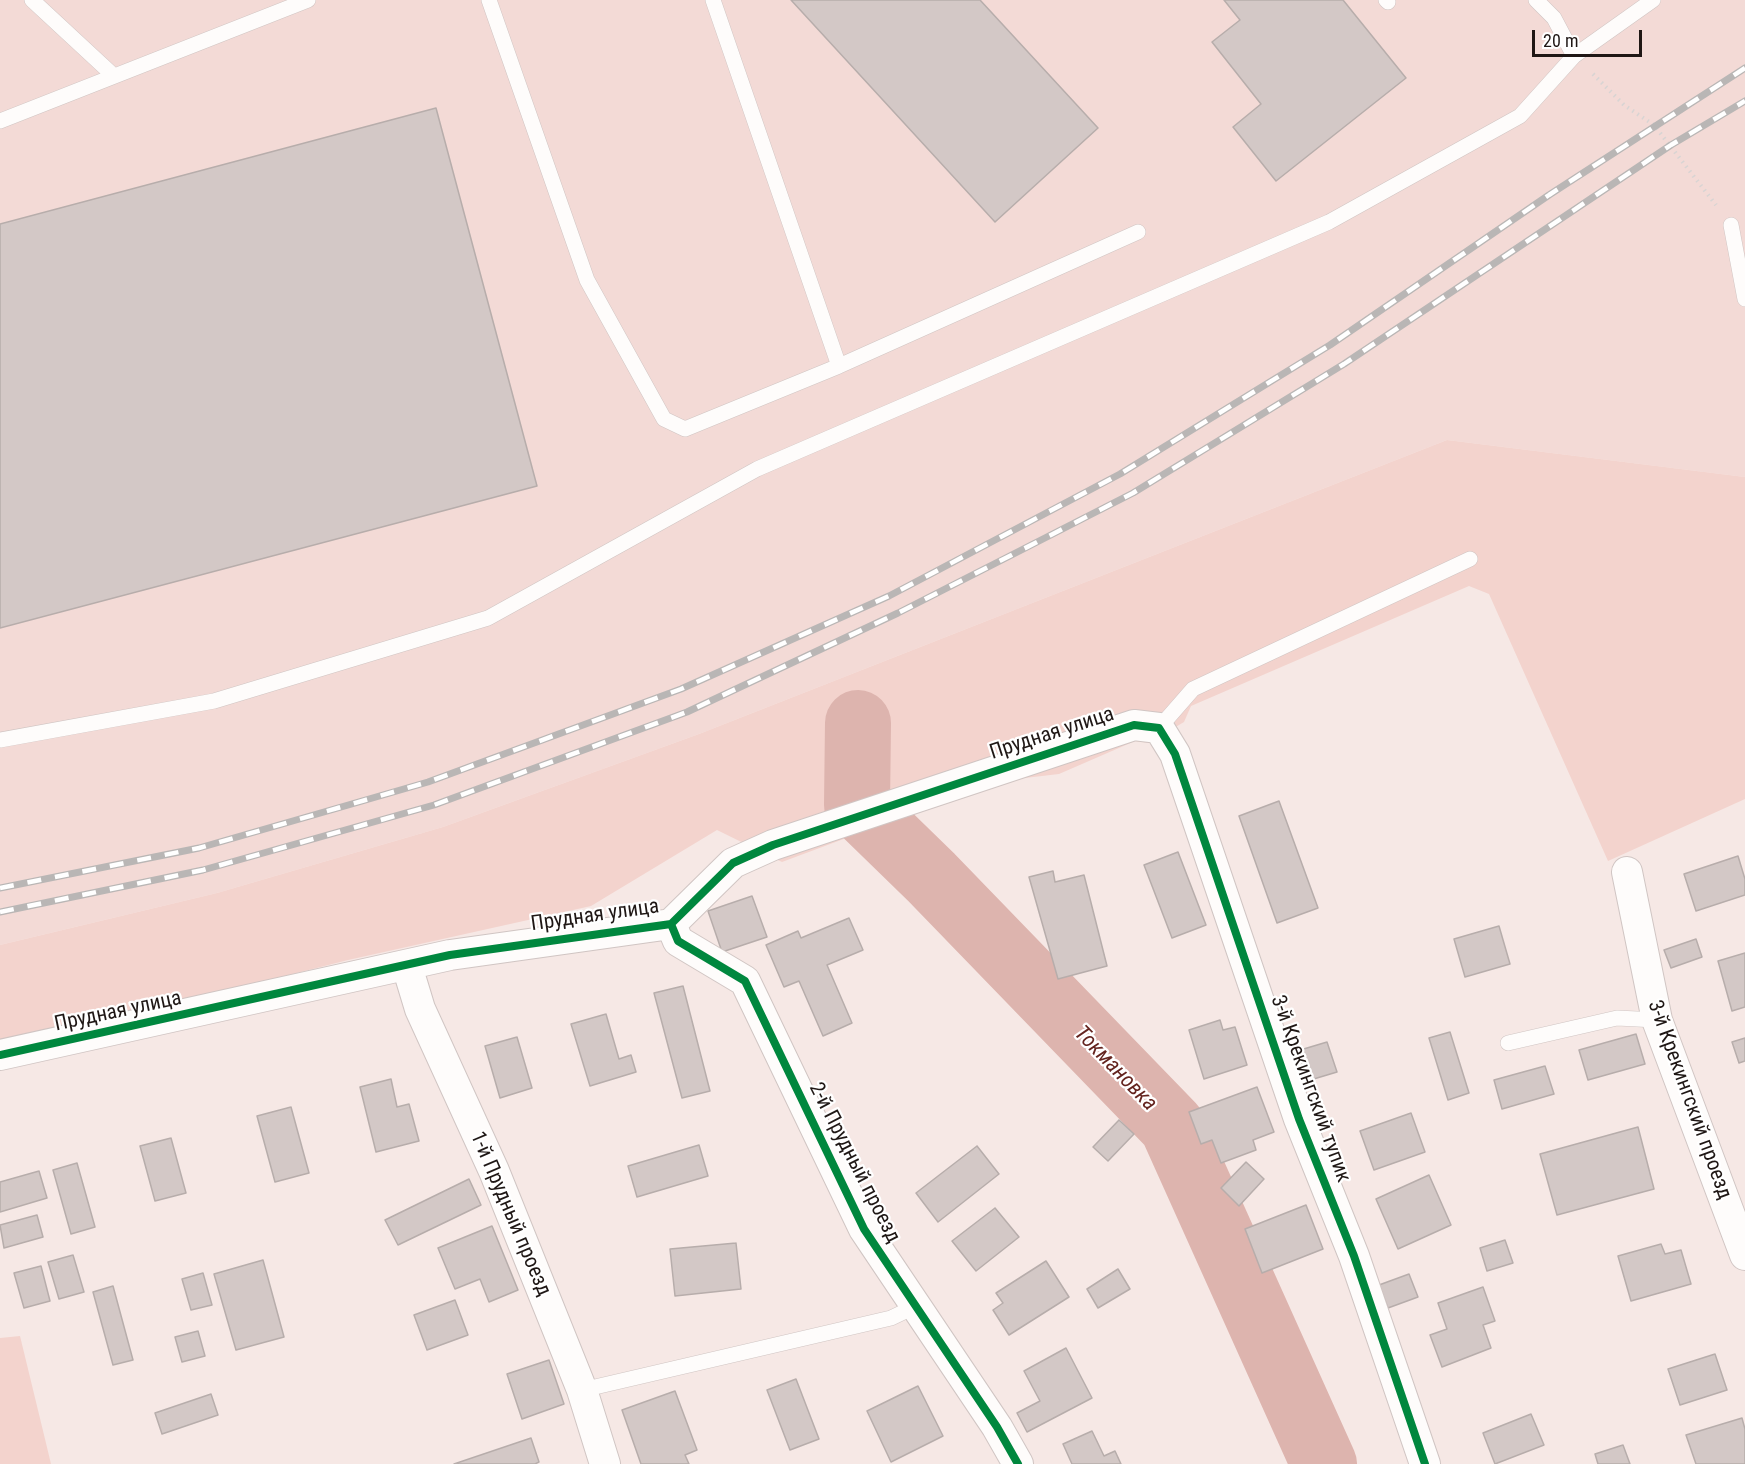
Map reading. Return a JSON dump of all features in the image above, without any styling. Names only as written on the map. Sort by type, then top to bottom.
[{"type":"street","name":"Прудная улица","points":[[0,1055],[450,955],[671,924],[733,863],[773,845],[1134,725],[1159,728]]},
{"type":"street","name":"3-й Крекингский тупик","points":[[1159,728],[1175,754],[1299,1119],[1354,1256],[1425,1464]]},
{"type":"street","name":"3-й Крекингский проезд","points":[[1627,872],[1657,1020],[1745,1255]]},
{"type":"street","name":"2-й Прудный проезд","points":[[671,924],[678,940],[745,981],[864,1230],[997,1427],[1018,1464]]},
{"type":"street","name":"1-й Прудный проезд","points":[[407,966],[420,1009],[494,1171],[582,1390],[605,1464]]},
{"type":"lane","points":[[32,0],[114,76]]},
{"type":"lane","points":[[0,121],[308,0]]},
{"type":"lane","points":[[489,0],[587,280],[664,419],[685,429],[839,366],[1138,232]]},
{"type":"lane","points":[[712,0],[839,366]]},
{"type":"lane","points":[[1536,0],[1554,18],[1574,56]]},
{"type":"lane","points":[[0,740],[214,701],[488,618],[757,469],[1329,222],[1520,116],[1574,56],[1653,0]]},
{"type":"lane","points":[[1731,225],[1745,299]]},
{"type":"lane","points":[[1159,728],[1193,690],[1470,559]]},
{"type":"lane","points":[[1508,1043],[1617,1018],[1657,1020]]},
{"type":"lane","points":[[582,1390],[891,1318],[914,1307]]},
{"type":"path","points":[[1574,56],[1624,105],[1654,124],[1731,225]]},
{"type":"shaded area","points":[[0,0],[1745,0],[1745,477],[1447,440],[699,734],[443,827],[217,893],[0,945]]},
{"type":"shaded area","points":[[1447,440],[1745,477],[1745,799],[1608,861],[1489,594],[1469,586],[1191,706],[1184,722],[1149,743],[1135,741],[1059,774],[999,781],[782,862],[717,830],[591,906],[348,960],[84,1027],[0,1041],[0,945],[217,893],[443,827],[699,734]]},
{"type":"shaded area","points":[[20,1336],[51,1464],[0,1464],[0,1338]]},
{"type":"building","points":[[791,0],[980,0],[1098,128],[995,222]]},
{"type":"building","points":[[1224,0],[1343,0],[1406,78],[1276,181],[1233,127],[1261,104],[1212,42],[1240,20]]},
{"type":"building","points":[[436,108],[537,486],[0,628],[0,224]]},
{"type":"building","points":[[1279,801],[1318,908],[1277,923],[1239,816]]},
{"type":"building","points":[[1178,852],[1206,925],[1172,938],[1144,865]]},
{"type":"building","points":[[1738,856],[1745,879],[1745,895],[1696,911],[1684,874]]},
{"type":"building","points":[[1053,871],[1055,882],[1084,875],[1107,966],[1058,979],[1029,877]]},
{"type":"building","points":[[752,896],[767,937],[722,952],[708,911]]},
{"type":"building","points":[[849,918],[863,950],[827,965],[852,1023],[823,1036],[799,981],[784,987],[766,945],[798,931],[801,938]]},
{"type":"building","points":[[1499,926],[1510,964],[1465,977],[1454,939]]},
{"type":"building","points":[[1696,939],[1702,957],[1671,968],[1664,950]]},
{"type":"building","points":[[1745,953],[1745,1007],[1732,1011],[1718,961]]},
{"type":"building","points":[[683,986],[710,1091],[682,1098],[654,993]]},
{"type":"building","points":[[606,1014],[619,1059],[631,1055],[636,1072],[590,1086],[571,1024]]},
{"type":"building","points":[[1220,1020],[1223,1030],[1235,1027],[1247,1065],[1204,1079],[1189,1030]]},
{"type":"building","points":[[1450,1032],[1469,1093],[1448,1100],[1429,1038]]},
{"type":"building","points":[[1636,1034],[1645,1064],[1588,1080],[1579,1050]]},
{"type":"building","points":[[517,1037],[532,1088],[500,1098],[485,1046]]},
{"type":"building","points":[[1745,1038],[1745,1061],[1739,1063],[1732,1042]]},
{"type":"building","points":[[1327,1042],[1337,1072],[1307,1081],[1297,1051]]},
{"type":"building","points":[[1545,1066],[1554,1094],[1502,1109],[1494,1080]]},
{"type":"building","points":[[391,1079],[397,1107],[409,1104],[419,1141],[376,1152],[360,1087]]},
{"type":"building","points":[[1257,1087],[1274,1132],[1253,1140],[1256,1150],[1221,1163],[1212,1140],[1201,1144],[1189,1112]]},
{"type":"building","points":[[291,1107],[309,1173],[275,1182],[257,1116]]},
{"type":"building","points":[[1411,1113],[1425,1152],[1374,1170],[1360,1131]]},
{"type":"building","points":[[1119,1120],[1134,1134],[1108,1161],[1093,1147]]},
{"type":"building","points":[[1638,1127],[1654,1189],[1557,1215],[1540,1154]]},
{"type":"building","points":[[171,1138],[186,1193],[155,1201],[140,1146]]},
{"type":"building","points":[[699,1145],[708,1176],[637,1197],[628,1166]]},
{"type":"building","points":[[977,1146],[999,1174],[938,1222],[916,1193]]},
{"type":"building","points":[[1246,1162],[1264,1179],[1239,1206],[1221,1188]]},
{"type":"building","points":[[77,1163],[95,1227],[71,1234],[53,1170]]},
{"type":"building","points":[[39,1171],[47,1198],[0,1212],[0,1182]]},
{"type":"building","points":[[1429,1175],[1451,1225],[1398,1249],[1376,1199]]},
{"type":"building","points":[[469,1179],[481,1205],[398,1245],[385,1220]]},
{"type":"building","points":[[1306,1205],[1323,1249],[1262,1273],[1245,1229]]},
{"type":"building","points":[[995,1208],[1019,1237],[976,1271],[952,1241]]},
{"type":"building","points":[[37,1215],[43,1237],[4,1248],[0,1225]]},
{"type":"building","points":[[492,1226],[518,1290],[489,1302],[480,1279],[455,1289],[438,1248]]},
{"type":"building","points":[[1505,1240],[1513,1263],[1487,1271],[1480,1248]]},
{"type":"building","points":[[736,1243],[741,1289],[675,1296],[670,1249]]},
{"type":"building","points":[[1661,1244],[1665,1254],[1681,1250],[1691,1284],[1631,1301],[1618,1256]]},
{"type":"building","points":[[73,1255],[84,1292],[59,1299],[48,1262]]},
{"type":"building","points":[[263,1260],[284,1337],[236,1350],[214,1274]]},
{"type":"building","points":[[1046,1261],[1069,1297],[1009,1335],[993,1310],[1003,1303],[996,1293]]},
{"type":"building","points":[[41,1266],[50,1301],[24,1308],[14,1273]]},
{"type":"building","points":[[1118,1269],[1130,1289],[1098,1308],[1087,1289]]},
{"type":"building","points":[[203,1273],[212,1305],[191,1310],[182,1279]]},
{"type":"building","points":[[1409,1274],[1418,1297],[1388,1308],[1379,1285]]},
{"type":"building","points":[[113,1286],[133,1360],[113,1365],[93,1292]]},
{"type":"building","points":[[1483,1287],[1495,1321],[1483,1325],[1491,1348],[1442,1367],[1430,1335],[1447,1329],[1438,1303]]},
{"type":"building","points":[[455,1300],[468,1335],[427,1350],[414,1315]]},
{"type":"building","points":[[198,1331],[205,1356],[182,1362],[175,1337]]},
{"type":"building","points":[[1066,1348],[1092,1398],[1027,1432],[1017,1413],[1040,1401],[1024,1371]]},
{"type":"building","points":[[1715,1354],[1727,1390],[1680,1405],[1668,1369]]},
{"type":"building","points":[[549,1360],[564,1404],[522,1419],[507,1374]]},
{"type":"building","points":[[796,1379],[819,1439],[790,1450],[767,1390]]},
{"type":"building","points":[[918,1386],[943,1436],[891,1462],[867,1411]]},
{"type":"building","points":[[675,1391],[697,1450],[685,1455],[689,1464],[641,1464],[622,1410]]},
{"type":"building","points":[[211,1394],[218,1415],[162,1434],[155,1413]]},
{"type":"building","points":[[1531,1414],[1544,1445],[1495,1464],[1483,1433]]},
{"type":"building","points":[[1742,1418],[1745,1429],[1745,1464],[1696,1464],[1686,1435]]},
{"type":"building","points":[[1092,1431],[1104,1456],[1115,1451],[1121,1464],[1072,1464],[1063,1444]]},
{"type":"building","points":[[531,1438],[539,1462],[535,1464],[454,1464]]},
{"type":"building","points":[[1623,1445],[1630,1464],[1598,1464],[1595,1454]]},
{"type":"waterway","name":"Токмановка","points":[[858,723],[857,805],[931,877],[1172,1126],[1324,1464]]},
{"type":"railway","points":[[0,888],[199,848],[428,782],[681,689],[889,596],[1120,474],[1330,345],[1549,195],[1745,68]]},
{"type":"railway","points":[[0,912],[203,870],[434,805],[687,712],[898,613],[1133,493],[1344,364],[1671,145],[1745,101]]},
{"type":"cycle path","points":[[0,1055],[450,955],[671,924],[733,863],[773,845],[1134,725],[1159,728],[1175,754],[1299,1119],[1354,1256],[1425,1464]]},
{"type":"cycle path","points":[[671,924],[678,941],[745,981],[864,1229],[997,1427],[1018,1464]]}]
